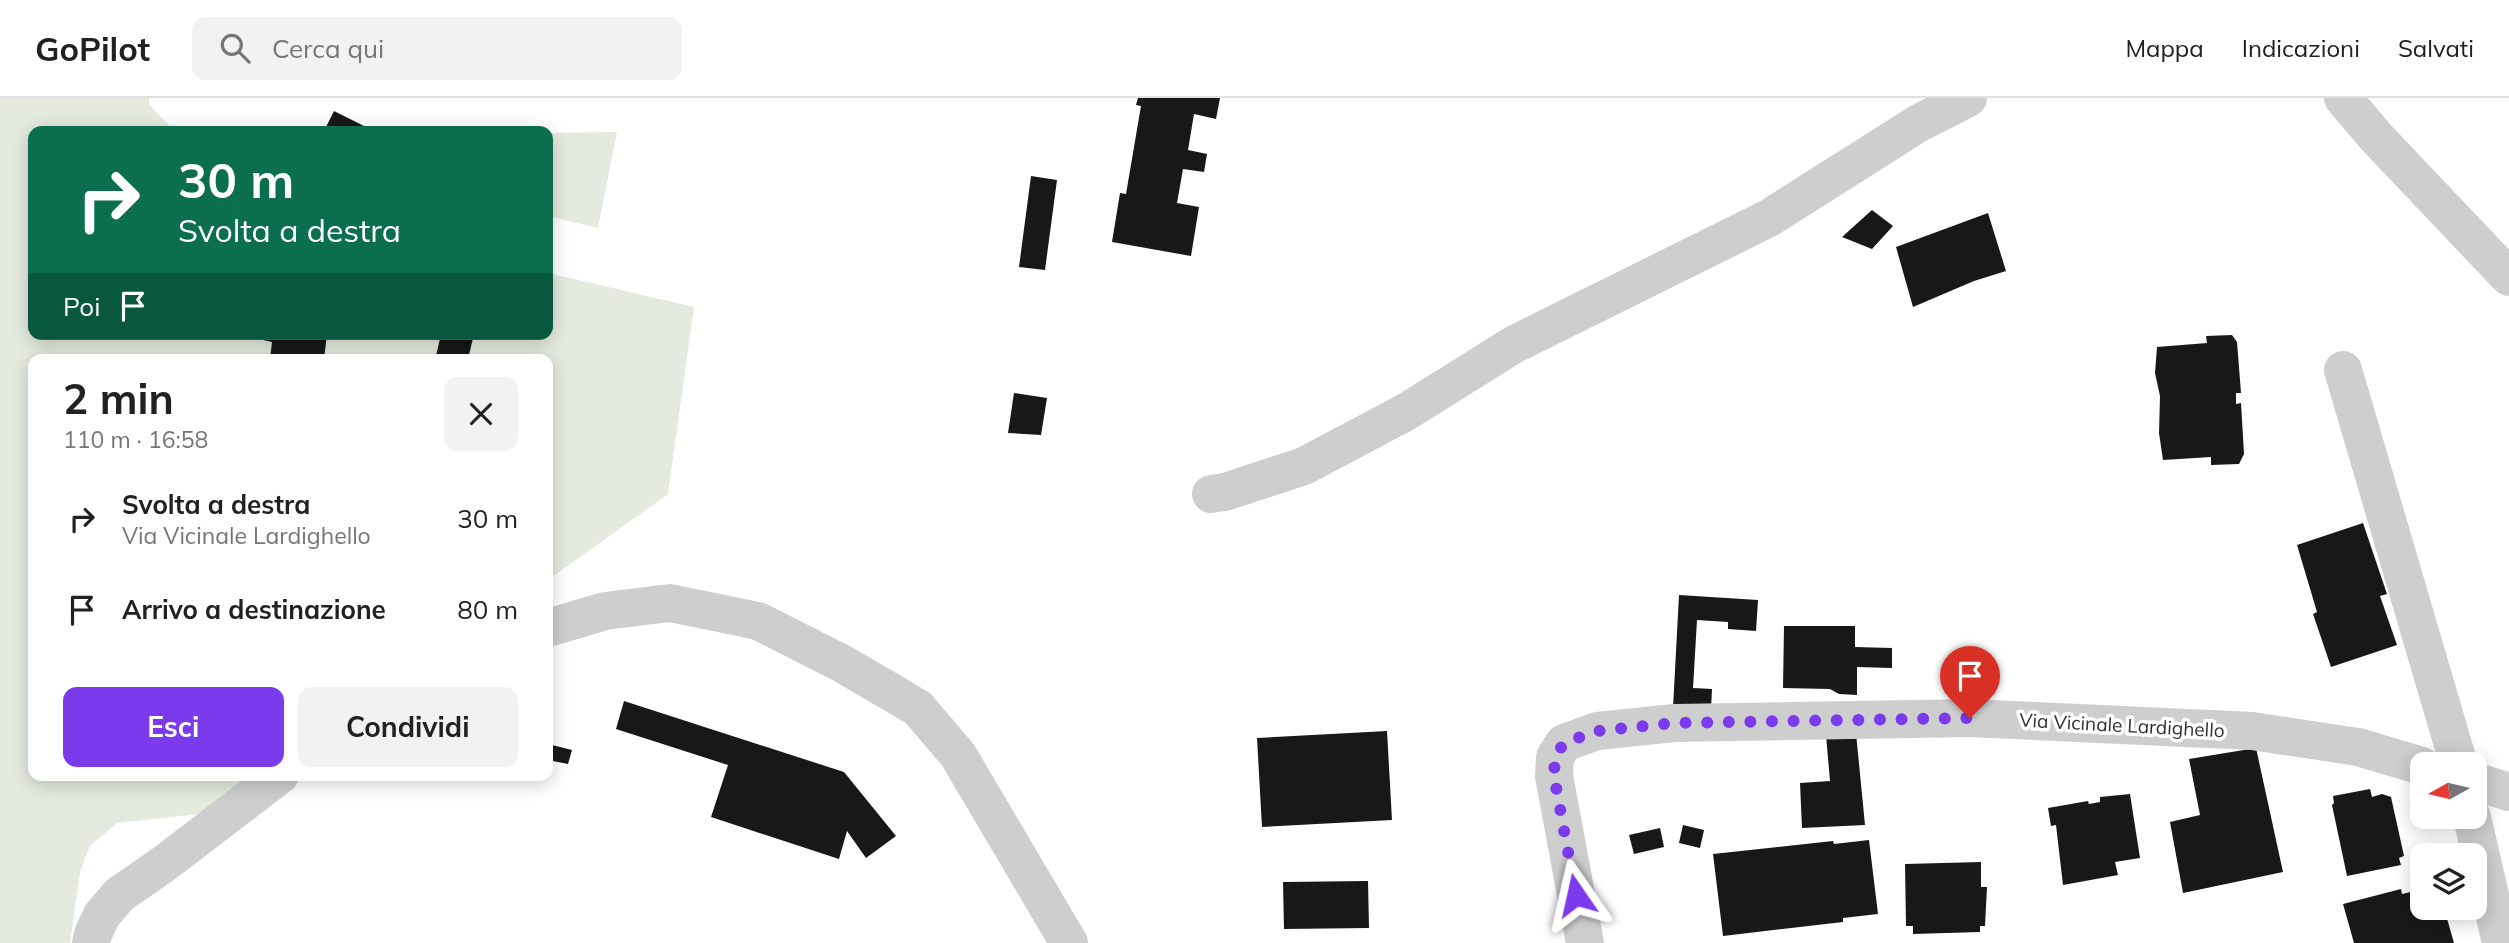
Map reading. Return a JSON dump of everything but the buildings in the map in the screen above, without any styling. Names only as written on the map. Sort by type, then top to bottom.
[{"type":"street","points":[[1211,494],[1226,492],[1304,466],[1406,412],[1513,345],[1769,218],[1908,130],[1968,98]]},
{"type":"street","points":[[2343,98],[2376,137],[2509,277]]},
{"type":"street","points":[[2343,370],[2455,752]]},
{"type":"street","points":[[553,627],[605,611],[670,603],[758,621],[843,664],[918,708],[958,755],[1069,943]]},
{"type":"street","name":"Via Vicinale Lardighello","points":[[1585,943],[1554,776],[1555,757],[1564,743],[1597,731],[1675,723],[1970,718],[2252,731],[2358,747],[2410,762]]},
{"type":"street","points":[[92,943],[102,915],[119,895],[272,781]]},
{"type":"street","points":[[2487,785],[2509,792]]},
{"type":"street","points":[[2475,830],[2501,943]]},
{"type":"shaded area","points":[[0,98],[149,98],[149,104],[169,126],[28,126],[28,340],[553,340],[553,274],[694,307],[668,494],[553,576],[553,354],[28,354],[28,781],[243,781],[200,814],[117,823],[90,846],[80,872],[70,943],[0,943]]},
{"type":"shaded area","points":[[617,132],[598,228],[553,217],[553,133]]},
{"type":"route","points":[[1576,895],[1554,776],[1555,757],[1564,743],[1597,731],[1675,723],[1970,718]]}]
